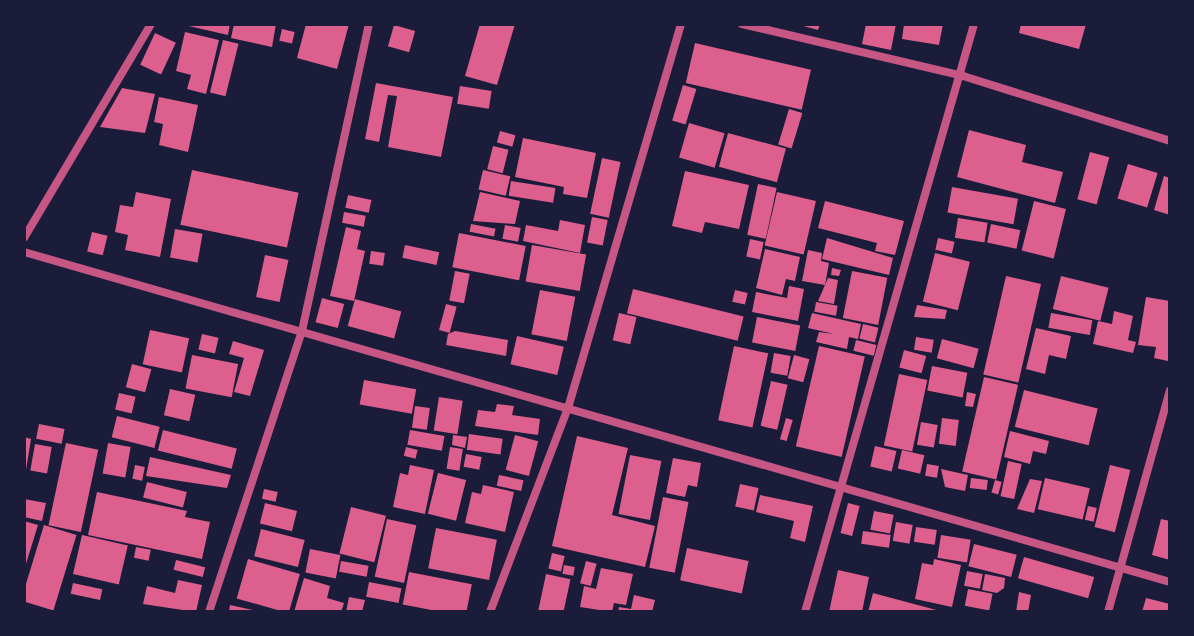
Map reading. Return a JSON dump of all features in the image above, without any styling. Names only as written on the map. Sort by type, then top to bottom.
[{"type":"street","points":[[24,238],[151,24]]},
{"type":"street","points":[[209,612],[302,331],[369,24]]},
{"type":"street","points":[[490,612],[568,408],[681,24]]},
{"type":"street","points":[[742,24],[963,76],[1170,141]]},
{"type":"street","points":[[805,612],[963,76],[974,24]]},
{"type":"street","points":[[24,252],[1170,582]]},
{"type":"street","points":[[1108,612],[1170,390]]},
{"type":"building","points":[[180,24],[230,24],[228,35]]},
{"type":"building","points":[[234,24],[276,24],[272,47],[231,38]]},
{"type":"building","points":[[306,24],[349,24],[337,69],[297,58]]},
{"type":"building","points":[[480,24],[515,24],[497,85],[465,76]]},
{"type":"building","points":[[796,24],[820,24],[818,30]]},
{"type":"building","points":[[866,24],[896,24],[891,50],[862,44]]},
{"type":"building","points":[[904,24],[943,24],[939,45],[902,39]]},
{"type":"building","points":[[1021,24],[1086,24],[1079,49],[1019,33]]},
{"type":"building","points":[[394,25],[415,31],[409,52],[388,46]]},
{"type":"building","points":[[282,29],[295,32],[292,44],[279,41]]},
{"type":"building","points":[[185,32],[219,40],[206,94],[187,89],[191,75],[176,71]]},
{"type":"building","points":[[155,33],[176,43],[161,74],[140,65]]},
{"type":"building","points":[[223,40],[239,44],[225,96],[210,92]]},
{"type":"building","points":[[695,43],[811,70],[802,110],[686,83]]},
{"type":"building","points":[[376,83],[453,97],[441,157],[388,147],[397,96],[388,95],[379,142],[365,139]]},
{"type":"building","points":[[683,85],[696,89],[686,124],[672,120]]},
{"type":"building","points":[[460,86],[492,91],[489,109],[457,104]]},
{"type":"building","points":[[122,88],[155,94],[145,133],[100,127]]},
{"type":"building","points":[[159,97],[198,105],[188,152],[159,145],[163,124],[154,122]]},
{"type":"building","points":[[789,109],[802,113],[792,148],[778,144]]},
{"type":"building","points":[[689,123],[725,133],[715,168],[679,158]]},
{"type":"building","points":[[969,130],[1026,145],[1022,162],[1063,172],[1055,203],[957,177]]},
{"type":"building","points":[[500,131],[515,135],[512,147],[497,143]]},
{"type":"building","points":[[728,133],[786,149],[777,182],[719,167]]},
{"type":"building","points":[[523,138],[596,153],[587,198],[563,194],[564,187],[515,177]]},
{"type":"building","points":[[493,146],[509,150],[503,173],[487,169]]},
{"type":"building","points":[[1090,152],[1109,157],[1097,205],[1077,199]]},
{"type":"building","points":[[602,158],[621,162],[609,218],[590,214]]},
{"type":"building","points":[[1128,164],[1158,173],[1147,207],[1117,198]]},
{"type":"building","points":[[192,170],[299,193],[287,247],[180,225]]},
{"type":"building","points":[[483,170],[510,176],[506,196],[479,189]]},
{"type":"building","points":[[685,171],[749,185],[739,229],[705,222],[702,233],[672,226]]},
{"type":"building","points":[[1164,176],[1170,178],[1170,215],[1154,210]]},
{"type":"building","points":[[511,181],[555,188],[553,203],[509,196]]},
{"type":"building","points":[[758,184],[777,188],[766,239],[747,235]]},
{"type":"building","points":[[952,187],[1018,199],[1013,224],[947,213]]},
{"type":"building","points":[[136,192],[171,199],[160,257],[125,250],[128,235],[115,232],[120,205],[133,207]]},
{"type":"building","points":[[480,192],[520,201],[515,224],[473,221]]},
{"type":"building","points":[[777,192],[816,201],[804,255],[765,246]]},
{"type":"building","points":[[348,195],[371,200],[369,213],[345,208]]},
{"type":"building","points":[[825,201],[904,221],[895,255],[875,251],[877,243],[818,228]]},
{"type":"building","points":[[1034,201],[1066,209],[1054,258],[1022,250]]},
{"type":"building","points":[[344,212],[366,216],[364,227],[342,223]]},
{"type":"building","points":[[592,217],[608,220],[603,246],[587,243]]},
{"type":"building","points":[[958,218],[988,223],[985,242],[955,238]]},
{"type":"building","points":[[560,220],[585,225],[580,253],[523,241],[526,225],[558,231]]},
{"type":"building","points":[[471,224],[496,229],[494,237],[469,232]]},
{"type":"building","points":[[991,224],[1020,230],[1016,249],[987,243]]},
{"type":"building","points":[[505,225],[521,228],[518,242],[502,239]]},
{"type":"building","points":[[346,227],[361,231],[357,249],[365,251],[354,301],[330,296]]},
{"type":"building","points":[[175,229],[203,234],[198,262],[170,258]]},
{"type":"building","points":[[92,232],[108,236],[103,255],[87,251]]},
{"type":"building","points":[[459,233],[526,246],[519,280],[452,267]]},
{"type":"building","points":[[827,238],[893,258],[889,275],[822,259]]},
{"type":"building","points":[[938,238],[955,242],[952,254],[935,250]]},
{"type":"building","points":[[750,239],[764,242],[760,260],[746,257]]},
{"type":"building","points":[[405,245],[439,252],[437,265],[402,258]]},
{"type":"building","points":[[532,245],[586,255],[580,291],[526,281]]},
{"type":"building","points":[[765,249],[800,257],[795,281],[786,279],[782,295],[756,288]]},
{"type":"building","points":[[808,250],[822,253],[821,261],[829,263],[825,285],[802,281]]},
{"type":"building","points":[[371,251],[385,253],[383,266],[369,264]]},
{"type":"building","points":[[935,253],[970,262],[958,310],[923,302]]},
{"type":"building","points":[[265,255],[288,260],[280,302],[256,297]]},
{"type":"building","points":[[832,268],[841,270],[839,276],[831,275]]},
{"type":"building","points":[[455,271],[470,274],[464,303],[449,300]]},
{"type":"building","points":[[852,271],[887,278],[878,325],[843,318]]},
{"type":"building","points":[[1006,276],[1041,284],[1018,383],[983,374]]},
{"type":"building","points":[[1061,276],[1109,288],[1100,321],[1053,309]]},
{"type":"building","points":[[828,278],[838,280],[834,304],[818,301]]},
{"type":"building","points":[[789,286],[804,289],[798,321],[752,312],[756,292],[787,298]]},
{"type":"building","points":[[633,289],[744,317],[738,341],[627,313]]},
{"type":"building","points":[[540,290],[575,297],[567,341],[531,334]]},
{"type":"building","points":[[735,290],[748,293],[745,305],[732,302]]},
{"type":"building","points":[[1146,297],[1170,301],[1168,361],[1154,358],[1156,347],[1138,345]]},
{"type":"building","points":[[322,298],[344,304],[338,328],[316,322]]},
{"type":"building","points":[[355,299],[401,311],[394,338],[348,326]]},
{"type":"building","points":[[816,302],[838,306],[836,316],[814,312]]},
{"type":"building","points":[[446,304],[457,307],[450,333],[439,330]]},
{"type":"building","points":[[917,305],[947,310],[945,319],[914,317]]},
{"type":"building","points":[[1114,311],[1133,316],[1128,340],[1136,342],[1133,353],[1093,344],[1098,321],[1112,324]]},
{"type":"building","points":[[619,313],[637,317],[630,344],[613,340]]},
{"type":"building","points":[[812,313],[861,324],[858,339],[849,337],[847,349],[816,342],[819,332],[834,334],[808,328]]},
{"type":"building","points":[[1051,313],[1092,320],[1090,335],[1048,328]]},
{"type":"building","points":[[757,317],[800,325],[795,351],[752,343]]},
{"type":"building","points":[[863,324],[879,328],[875,342],[859,339]]},
{"type":"building","points":[[1036,328],[1071,336],[1066,359],[1049,355],[1045,374],[1026,369]]},
{"type":"building","points":[[150,330],[189,338],[182,373],[143,364]]},
{"type":"building","points":[[455,331],[508,340],[506,356],[446,345],[448,334]]},
{"type":"building","points":[[202,334],[219,338],[215,353],[198,350]]},
{"type":"building","points":[[517,336],[564,347],[557,375],[510,364]]},
{"type":"building","points":[[916,337],[934,340],[932,353],[914,350]]},
{"type":"building","points":[[942,339],[979,349],[974,368],[937,358]]},
{"type":"building","points":[[856,340],[876,345],[874,356],[853,351]]},
{"type":"building","points":[[233,341],[264,350],[250,396],[234,392],[244,358],[229,354]]},
{"type":"building","points":[[734,346],[768,353],[752,428],[718,420]]},
{"type":"building","points":[[819,346],[865,357],[842,457],[796,446]]},
{"type":"building","points":[[904,350],[926,356],[922,373],[899,367]]},
{"type":"building","points":[[774,353],[791,356],[787,376],[771,373]]},
{"type":"building","points":[[192,355],[238,364],[232,397],[186,388]]},
{"type":"building","points":[[794,355],[809,359],[803,382],[788,378]]},
{"type":"building","points":[[132,364],[151,369],[145,392],[126,387]]},
{"type":"building","points":[[932,366],[967,373],[963,397],[927,391]]},
{"type":"building","points":[[899,374],[927,380],[912,451],[884,445]]},
{"type":"building","points":[[984,377],[1018,385],[996,479],[962,472]]},
{"type":"building","points":[[364,380],[416,389],[412,414],[360,405]]},
{"type":"building","points":[[771,381],[788,385],[777,430],[761,426]]},
{"type":"building","points":[[170,389],[195,395],[189,421],[164,415]]},
{"type":"building","points":[[1024,390],[1098,408],[1089,445],[1015,427]]},
{"type":"building","points":[[967,392],[976,394],[973,407],[965,406]]},
{"type":"building","points":[[119,393],[136,397],[132,413],[115,410]]},
{"type":"building","points":[[439,397],[463,401],[457,434],[434,431]]},
{"type":"building","points":[[497,404],[514,406],[512,415],[540,419],[538,435],[475,426],[478,410],[495,412]]},
{"type":"building","points":[[415,406],[430,408],[427,430],[412,428]]},
{"type":"building","points":[[117,416],[160,427],[154,448],[112,437]]},
{"type":"building","points":[[786,418],[793,420],[787,441],[780,439]]},
{"type":"building","points":[[942,418],[959,420],[956,446],[939,444]]},
{"type":"building","points":[[921,422],[938,425],[934,448],[917,445]]},
{"type":"building","points":[[39,424],[65,429],[62,444],[36,439]]},
{"type":"building","points":[[163,430],[237,448],[232,469],[158,450]]},
{"type":"building","points":[[410,430],[444,436],[442,451],[407,445]]},
{"type":"building","points":[[1010,431],[1049,441],[1046,454],[1033,451],[1030,464],[1004,457]]},
{"type":"building","points":[[469,434],[503,439],[500,455],[467,450]]},
{"type":"building","points":[[453,435],[467,437],[465,448],[452,445]]},
{"type":"building","points":[[515,435],[538,441],[529,476],[506,470]]},
{"type":"building","points":[[577,436],[628,448],[612,515],[655,526],[645,567],[552,546]]},
{"type":"building","points":[[24,437],[31,439],[26,470],[24,470]]},
{"type":"building","points":[[66,443],[98,450],[81,532],[49,525]]},
{"type":"building","points":[[108,443],[131,447],[125,478],[103,474]]},
{"type":"building","points":[[35,444],[52,447],[47,474],[30,471]]},
{"type":"building","points":[[875,446],[896,451],[892,471],[870,466]]},
{"type":"building","points":[[406,447],[418,450],[415,459],[404,456]]},
{"type":"building","points":[[450,447],[463,449],[459,471],[447,469]]},
{"type":"building","points":[[902,450],[924,455],[920,474],[898,469]]},
{"type":"building","points":[[466,454],[482,457],[479,470],[464,467]]},
{"type":"building","points":[[630,455],[661,461],[650,520],[619,514]]},
{"type":"building","points":[[150,457],[231,475],[227,488],[146,476]]},
{"type":"building","points":[[673,458],[701,463],[697,487],[688,485],[685,497],[666,493]]},
{"type":"building","points":[[1008,461],[1022,464],[1014,499],[1001,496]]},
{"type":"building","points":[[927,464],[939,466],[937,478],[925,476]]},
{"type":"building","points":[[135,465],[145,467],[142,481],[132,479]]},
{"type":"building","points":[[410,465],[434,470],[425,514],[393,507],[400,473],[408,475]]},
{"type":"building","points":[[1110,465],[1130,470],[1115,532],[1095,527]]},
{"type":"building","points":[[941,469],[968,475],[965,491],[945,487]]},
{"type":"building","points":[[438,473],[466,480],[456,521],[428,514]]},
{"type":"building","points":[[499,475],[523,480],[521,491],[497,486]]},
{"type":"building","points":[[971,478],[988,480],[987,490],[970,488]]},
{"type":"building","points":[[1045,478],[1090,488],[1083,520],[1038,509]]},
{"type":"building","points":[[1030,479],[1042,481],[1034,513],[1017,509]]},
{"type":"building","points":[[995,480],[1002,482],[998,494],[991,492]]},
{"type":"building","points":[[147,482],[187,492],[183,507],[143,498]]},
{"type":"building","points":[[740,484],[759,488],[754,510],[735,506]]},
{"type":"building","points":[[483,485],[514,492],[505,532],[465,523],[472,492],[481,494]]},
{"type":"building","points":[[264,489],[278,492],[276,502],[262,499]]},
{"type":"building","points":[[97,492],[187,511],[185,517],[210,522],[202,559],[88,535]]},
{"type":"building","points":[[760,495],[813,506],[805,542],[790,538],[794,521],[756,512]]},
{"type":"building","points":[[663,497],[689,502],[675,573],[649,568]]},
{"type":"building","points":[[24,499],[46,503],[42,521],[24,517]]},
{"type":"building","points":[[265,503],[297,511],[292,531],[260,523]]},
{"type":"building","points":[[848,503],[860,506],[852,536],[841,533]]},
{"type":"building","points":[[1088,506],[1097,508],[1094,522],[1085,520]]},
{"type":"building","points":[[351,507],[386,516],[374,562],[339,554]]},
{"type":"building","points":[[874,511],[894,515],[890,533],[870,530]]},
{"type":"building","points":[[387,519],[416,525],[404,583],[375,577]]},
{"type":"building","points":[[1161,519],[1170,521],[1170,560],[1152,555]]},
{"type":"building","points":[[24,521],[38,525],[25,567],[24,567]]},
{"type":"building","points":[[896,522],[913,525],[909,544],[893,541]]},
{"type":"building","points":[[44,525],[77,535],[53,610],[24,601],[24,590]]},
{"type":"building","points":[[916,527],[937,530],[935,545],[914,542]]},
{"type":"building","points":[[436,528],[497,540],[489,580],[428,568]]},
{"type":"building","points":[[261,529],[305,540],[298,567],[254,556]]},
{"type":"building","points":[[863,531],[891,535],[889,548],[861,544]]},
{"type":"building","points":[[82,535],[128,546],[119,585],[73,574]]},
{"type":"building","points":[[941,535],[971,540],[967,562],[937,558]]},
{"type":"building","points":[[974,544],[1017,555],[1011,577],[968,566]]},
{"type":"building","points":[[136,547],[151,550],[149,561],[134,558]]},
{"type":"building","points":[[687,548],[749,561],[742,593],[680,580]]},
{"type":"building","points":[[310,549],[340,555],[336,578],[305,573]]},
{"type":"building","points":[[552,553],[565,556],[561,572],[548,569]]},
{"type":"building","points":[[1024,557],[1094,577],[1088,598],[1018,578]]},
{"type":"building","points":[[248,559],[300,574],[289,612],[237,598]]},
{"type":"building","points":[[934,559],[961,565],[952,607],[915,599],[922,563],[933,565]]},
{"type":"building","points":[[176,560],[205,567],[203,577],[174,570]]},
{"type":"building","points":[[341,561],[369,566],[367,577],[339,572]]},
{"type":"building","points":[[586,561],[597,564],[591,586],[580,583]]},
{"type":"building","points":[[564,565],[575,567],[573,576],[562,574]]},
{"type":"building","points":[[601,568],[633,574],[626,605],[614,603],[612,612],[580,607],[584,586],[596,589]]},
{"type":"building","points":[[838,570],[869,577],[862,612],[829,612]]},
{"type":"building","points":[[967,571],[983,574],[980,589],[964,586]]},
{"type":"building","points":[[409,572],[472,584],[466,612],[442,612],[403,604]]},
{"type":"building","points":[[546,574],[570,579],[563,612],[538,612]]},
{"type":"building","points":[[985,574],[1005,578],[1004,588],[997,593],[982,590]]},
{"type":"building","points":[[304,578],[330,586],[327,598],[344,603],[341,612],[294,612]]},
{"type":"building","points":[[178,580],[202,585],[196,612],[143,604],[147,586],[175,593]]},
{"type":"building","points":[[369,582],[401,588],[399,603],[366,597]]},
{"type":"building","points":[[73,583],[102,589],[100,600],[71,594]]},
{"type":"building","points":[[968,589],[993,594],[989,610],[965,606]]},
{"type":"building","points":[[1019,592],[1031,595],[1028,612],[1016,612]]},
{"type":"building","points":[[873,593],[940,611],[940,612],[868,612]]},
{"type":"building","points":[[634,595],[655,600],[652,612],[618,612],[619,607],[631,609]]},
{"type":"building","points":[[349,597],[365,600],[362,612],[346,612]]},
{"type":"building","points":[[1146,598],[1170,604],[1168,612],[1142,612]]},
{"type":"building","points":[[230,605],[257,611],[257,612],[229,612]]}]
